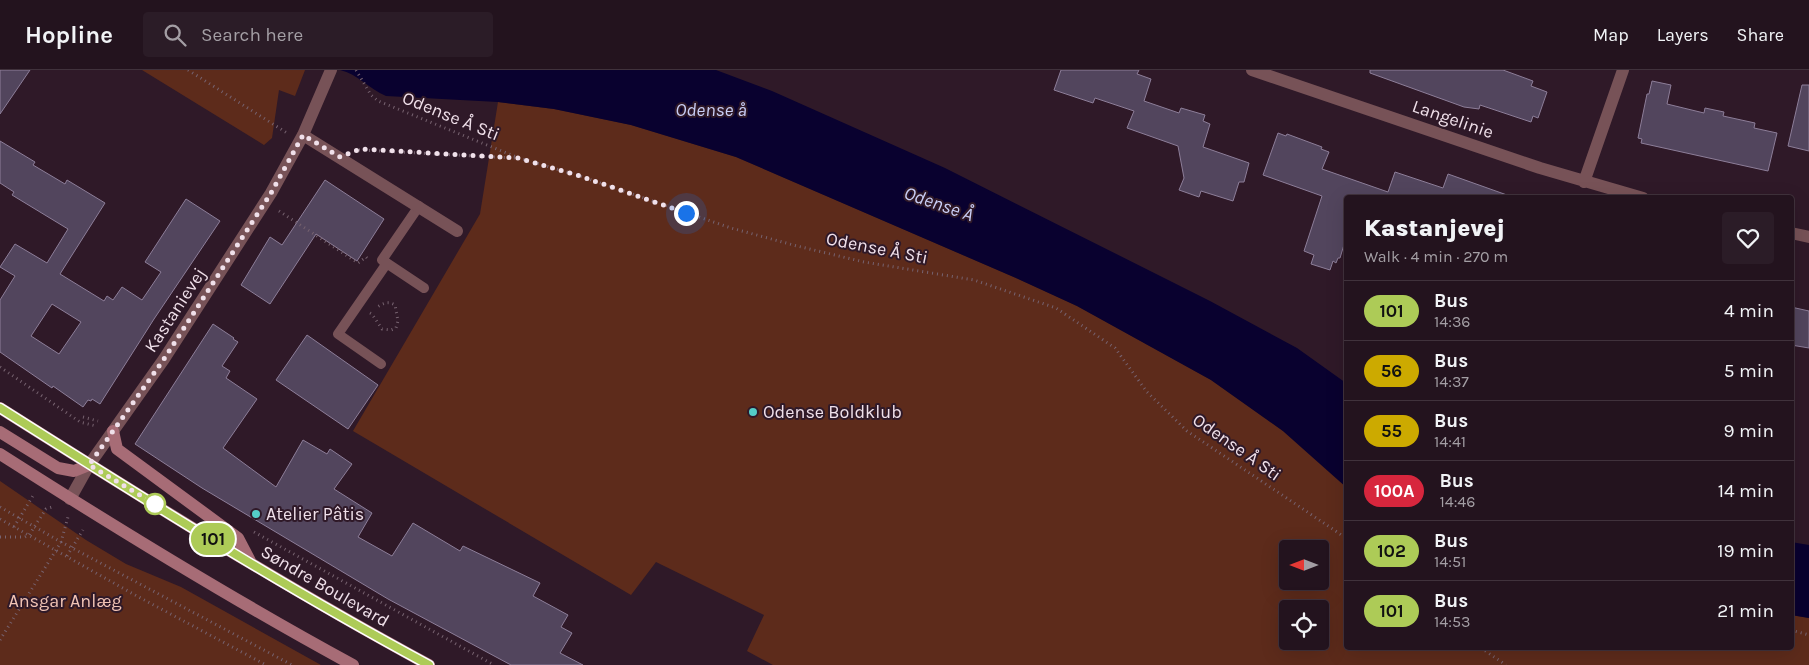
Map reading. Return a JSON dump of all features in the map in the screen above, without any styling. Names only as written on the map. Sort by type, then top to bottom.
[{"type":"street","name":"Langelinie","points":[[1252,70],[1584,182],[1632,195]]},
{"type":"street","points":[[1584,182],[1623,70]]},
{"type":"street","name":"Kastanievej","points":[[70,499],[89,465],[164,359],[265,202],[301,138],[329,75]]},
{"type":"street","points":[[301,138],[340,157],[457,231]]},
{"type":"street","points":[[1794,234],[1809,237]]},
{"type":"street","name":"Søndre Boulevard","points":[[0,408],[89,465],[347,621],[429,665]]},
{"type":"street","points":[[113,431],[117,450],[238,538],[251,563]]},
{"type":"street","points":[[0,432],[58,468],[74,471],[89,465]]},
{"type":"street","points":[[0,454],[70,499],[295,634],[353,665]]},
{"type":"lane","points":[[381,364],[338,334],[419,206]]},
{"type":"lane","points":[[385,261],[424,288]]},
{"type":"path","points":[[188,70],[301,138]]},
{"type":"path","name":"Odense Å Sti","points":[[356,70],[371,95],[378,101],[518,158],[580,176],[749,233],[864,262],[974,280],[1056,308],[1115,348],[1147,392],[1187,431],[1344,537]]},
{"type":"path","points":[[340,157],[360,149],[518,158]]},
{"type":"path","points":[[296,222],[358,263],[366,257],[385,261]]},
{"type":"path","points":[[354,311],[372,314],[382,329],[390,330],[396,328],[398,313],[395,305],[390,302],[384,303],[372,314]]},
{"type":"path","points":[[0,367],[80,422],[113,431]]},
{"type":"path","points":[[83,417],[98,421]]},
{"type":"path","points":[[14,528],[37,489]]},
{"type":"path","points":[[0,537],[25,537],[29,535],[46,509],[70,499],[68,523],[61,542],[0,640]]},
{"type":"path","points":[[0,507],[72,548],[292,665]]},
{"type":"path","points":[[0,520],[266,665]]},
{"type":"path","points":[[67,556],[83,530]]},
{"type":"path","points":[[238,538],[252,531],[494,665]]},
{"type":"path","points":[[1794,631],[1809,635]]},
{"type":"path","points":[[1484,650],[1506,665]]},
{"type":"green space","points":[[142,70],[305,70],[295,96],[279,90],[272,138],[264,145]]},
{"type":"green space","points":[[498,102],[554,109],[631,125],[736,157],[1077,306],[1211,380],[1283,431],[1344,485],[1344,650],[1794,650],[1794,616],[1809,618],[1809,665],[773,665],[747,651],[764,615],[656,562],[631,595],[353,431],[480,214]]},
{"type":"green space","name":"Ansgar Anlæg","points":[[0,481],[86,540],[126,564],[181,587],[321,665],[0,665]]},
{"type":"water","name":"Odense å","points":[[340,70],[716,70],[772,91],[945,168],[1210,301],[1297,348],[1344,382],[1344,485],[1283,431],[1211,380],[1077,306],[736,157],[631,125],[554,109],[498,102],[386,96]]},
{"type":"water","points":[[1794,542],[1809,545],[1809,618],[1794,616]]},
{"type":"building","points":[[0,70],[30,70],[0,114]]},
{"type":"building","points":[[1061,70],[1139,70],[1137,74],[1151,79],[1144,101],[1179,113],[1181,108],[1205,115],[1203,121],[1210,124],[1203,147],[1249,163],[1244,182],[1239,182],[1233,201],[1201,191],[1199,197],[1179,190],[1184,178],[1178,146],[1127,128],[1134,111],[1095,98],[1093,103],[1054,90]]},
{"type":"building","points":[[1370,70],[1503,70],[1533,81],[1531,86],[1547,92],[1538,118],[1533,116],[1531,122],[1480,105],[1479,109],[1464,107],[1370,73]]},
{"type":"building","points":[[1652,81],[1671,85],[1667,104],[1704,113],[1705,108],[1724,112],[1723,116],[1755,123],[1754,128],[1777,133],[1768,171],[1641,143],[1642,139],[1638,138],[1647,94],[1649,94]]},
{"type":"building","points":[[1802,85],[1809,85],[1809,151],[1788,146]]},
{"type":"building","points":[[1278,133],[1286,136],[1287,134],[1322,147],[1321,149],[1329,152],[1322,169],[1388,192],[1395,172],[1443,188],[1448,174],[1507,195],[1344,195],[1344,245],[1340,258],[1338,258],[1336,263],[1333,261],[1330,270],[1311,264],[1314,255],[1304,251],[1322,196],[1263,175]]},
{"type":"building","points":[[0,141],[35,162],[33,165],[65,184],[67,180],[105,203],[60,274],[104,301],[107,296],[113,300],[122,287],[142,300],[161,272],[145,262],[186,199],[220,221],[100,404],[92,399],[91,401],[88,400],[83,407],[0,352],[0,300],[15,276],[0,267],[15,244],[47,263],[68,229],[12,195],[14,192],[0,183]],"holes":[[[52,304],[81,322],[59,354],[31,336]]]},
{"type":"building","points":[[325,180],[384,219],[357,261],[316,234],[270,304],[241,285],[270,237],[282,245]]},
{"type":"building","points":[[1794,308],[1809,311],[1809,348],[1794,346]]},
{"type":"building","points":[[213,324],[238,342],[222,366],[230,371],[226,378],[257,399],[223,448],[276,487],[303,440],[327,454],[330,449],[352,464],[334,489],[372,513],[358,537],[392,556],[413,523],[460,551],[463,546],[540,583],[533,596],[568,615],[561,627],[572,633],[560,653],[583,665],[511,665],[388,599],[202,488],[135,444]]},
{"type":"building","points":[[307,335],[378,385],[348,429],[276,380]]},
{"type":"bus line","name":"101","points":[[0,408],[114,480],[347,621],[429,665]]},
{"type":"place","name":"Odense Boldklub","points":[[753,412]]},
{"type":"place","name":"Atelier Pâtis","points":[[256,514]]},
{"type":"route","points":[[155,504],[89,465],[164,359],[271,193],[303,135],[340,157],[360,149],[518,158],[580,176],[686,213]]},
{"type":"water label","name":"Odense Å","points":[[939,203]]}]
